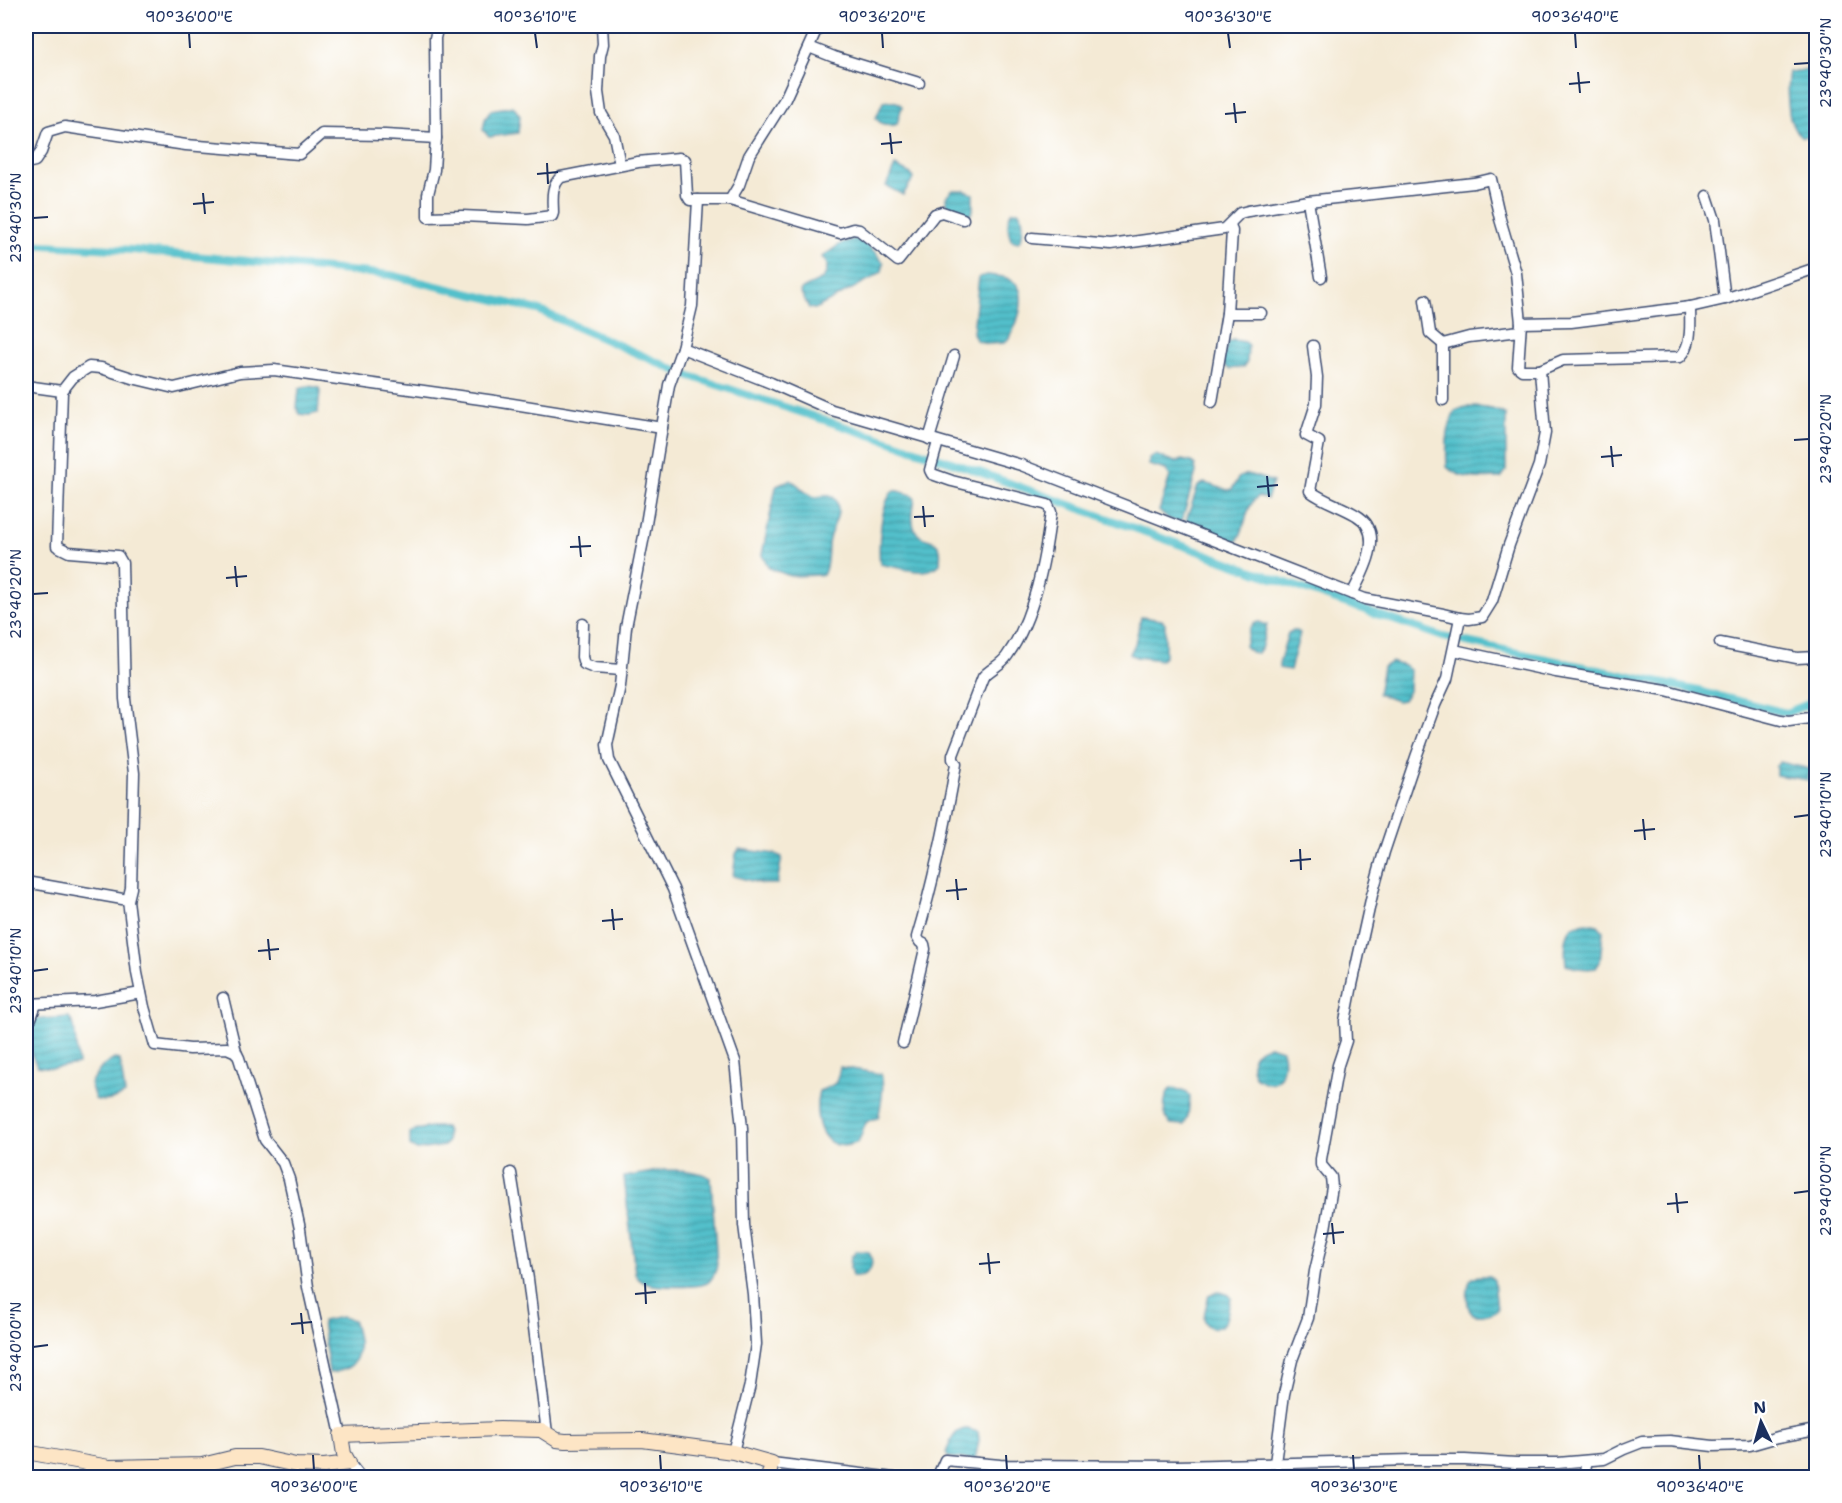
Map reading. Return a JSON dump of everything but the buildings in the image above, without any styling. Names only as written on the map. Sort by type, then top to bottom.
[{"type":"street","points":[[438,26],[435,38],[436,138],[434,170],[428,194],[428,217],[548,218],[553,213],[553,188],[561,177],[620,165],[679,158],[685,160],[690,200],[730,200],[840,233],[853,229],[859,230],[898,261],[935,214],[942,212],[963,219]]},
{"type":"street","points":[[602,26],[603,44],[598,92],[600,113],[614,135],[620,165]]},
{"type":"street","points":[[730,200],[739,185],[749,156],[785,99],[818,26]]},
{"type":"street","points":[[809,47],[834,57],[919,82]]},
{"type":"street","points":[[26,163],[34,161],[41,152],[48,132],[65,127],[186,145],[299,154],[322,134],[436,138]]},
{"type":"street","points":[[1032,238],[1110,245],[1224,229],[1240,213],[1248,211],[1308,201],[1474,183],[1491,179],[1516,273],[1521,327],[1518,367],[1522,370],[1540,370],[1563,360],[1680,357],[1686,352],[1690,338],[1690,307]]},
{"type":"street","points":[[1707,196],[1714,220],[1725,299]]},
{"type":"street","points":[[698,200],[692,306],[669,385],[644,536],[626,627],[620,686],[607,745],[609,760],[673,889],[735,1061],[742,1128],[744,1225],[753,1294],[756,1344],[750,1385],[734,1452]]},
{"type":"street","points":[[1308,201],[1321,277]]},
{"type":"street","points":[[1212,402],[1227,313],[1232,231],[1230,224]]},
{"type":"street","points":[[1443,344],[1521,327],[1690,307],[1725,299],[1816,268]]},
{"type":"street","points":[[1425,300],[1430,333],[1443,344],[1443,400]]},
{"type":"street","points":[[1227,313],[1261,313]]},
{"type":"street","points":[[1313,346],[1317,377],[1316,404],[1306,435],[1319,442],[1310,491],[1359,516],[1369,527],[1371,539],[1365,569],[1353,594]]},
{"type":"street","points":[[681,350],[934,448],[1021,465],[1365,599],[1443,614],[1459,623]]},
{"type":"street","points":[[903,1043],[925,949],[924,944],[917,937],[937,864],[948,812],[956,764],[953,755],[983,677],[1005,659],[1025,627],[1038,580],[1051,512],[1048,505],[932,474],[930,470],[934,448],[954,356]]},
{"type":"street","points":[[236,1052],[227,1048],[190,1049],[155,1045],[141,993],[128,900],[131,888],[134,773],[125,699],[122,563],[118,556],[69,552],[57,546],[62,391],[74,377],[89,367],[101,368],[174,388],[240,372],[274,370],[662,428]]},
{"type":"street","points":[[1459,623],[1482,617],[1492,601],[1509,545],[1539,465],[1545,433],[1540,370]]},
{"type":"street","points":[[26,387],[62,391]]},
{"type":"street","points":[[1275,1463],[1284,1394],[1292,1360],[1308,1318],[1330,1202],[1331,1177],[1321,1165],[1321,1158],[1338,1065],[1346,1041],[1345,1021],[1352,985],[1384,852],[1420,746],[1447,679],[1459,623]]},
{"type":"street","points":[[583,624],[582,657],[584,664],[594,668],[621,670]]},
{"type":"street","points":[[1720,644],[1797,658],[1816,657]]},
{"type":"street","points":[[1454,646],[1556,672],[1666,690],[1780,720],[1816,717]]},
{"type":"street","points":[[26,882],[128,900]]},
{"type":"street","points":[[26,1021],[31,1018],[31,1004],[95,1001],[141,993]]},
{"type":"street","points":[[223,998],[236,1052],[265,1140],[283,1163],[289,1179],[300,1229],[310,1298],[344,1454],[361,1478]]},
{"type":"street","points":[[512,1173],[547,1432]]},
{"type":"street","points":[[341,1435],[500,1429],[541,1430],[557,1440],[642,1440],[734,1452],[772,1463],[894,1478]]},
{"type":"street","points":[[937,1478],[945,1460],[1000,1465],[1225,1472],[1275,1463],[1413,1460],[1516,1463],[1586,1461],[1604,1460],[1642,1442],[1670,1441],[1713,1446],[1750,1445],[1816,1430]]},
{"type":"street","points":[[26,1452],[109,1467],[202,1465],[235,1457],[259,1457],[296,1465],[324,1466],[349,1463]]},
{"type":"street","points":[[1585,1478],[1586,1461]]},
{"type":"street","points":[[768,1478],[772,1463]]},
{"type":"water","points":[[1816,69],[1816,135],[1802,137],[1795,130],[1790,118],[1787,93],[1789,72]]},
{"type":"water","points":[[883,102],[897,102],[902,106],[897,124],[891,126],[885,125],[876,118]]},
{"type":"water","points":[[513,106],[520,116],[518,133],[489,137],[483,130],[485,119],[491,110]]},
{"type":"water","points":[[895,166],[911,174],[913,179],[903,195],[886,186]]},
{"type":"water","points":[[953,190],[964,190],[973,194],[973,210],[969,217],[961,215],[946,204],[946,197]]},
{"type":"water","points":[[1012,211],[1019,211],[1022,218],[1021,240],[1018,242],[1011,240],[1009,233],[1008,221]]},
{"type":"water","points":[[853,239],[867,244],[874,251],[884,263],[882,271],[815,309],[809,308],[800,291],[825,276],[827,264],[822,257],[842,243]]},
{"type":"water","points":[[987,275],[1011,280],[1019,288],[1021,295],[1017,322],[1005,343],[988,344],[976,340],[973,333],[979,277]]},
{"type":"water","points":[[1233,340],[1245,342],[1248,346],[1247,362],[1244,367],[1229,369],[1224,365],[1223,359],[1228,342]]},
{"type":"water","points":[[309,386],[319,388],[320,391],[318,413],[299,414],[297,408],[299,389]]},
{"type":"water","points":[[1465,407],[1481,407],[1506,415],[1506,471],[1501,478],[1465,476],[1447,467],[1450,425],[1455,411]]},
{"type":"water","points":[[1155,455],[1176,462],[1182,460],[1191,462],[1195,465],[1196,472],[1182,521],[1169,519],[1159,511],[1170,476],[1166,470],[1149,465],[1149,458]]},
{"type":"water","points":[[1248,474],[1273,482],[1267,499],[1258,496],[1253,501],[1237,541],[1230,541],[1186,521],[1198,486],[1204,483],[1228,490],[1232,489],[1239,477]]},
{"type":"water","points":[[790,480],[809,495],[832,496],[837,503],[838,510],[829,539],[823,575],[790,576],[769,568],[762,555],[776,487]]},
{"type":"water","points":[[894,490],[915,498],[914,528],[920,536],[934,542],[940,549],[940,564],[934,568],[920,571],[880,564],[879,547],[883,514],[889,496]]},
{"type":"water","points":[[1141,617],[1162,620],[1165,623],[1165,655],[1161,660],[1136,657],[1130,654],[1135,644]]},
{"type":"water","points":[[1259,622],[1267,625],[1261,649],[1257,653],[1251,652],[1245,646],[1250,628]]},
{"type":"water","points":[[1292,631],[1300,633],[1290,670],[1279,668],[1288,633]]},
{"type":"water","points":[[1391,662],[1410,670],[1409,691],[1403,700],[1397,701],[1378,694],[1383,667]]},
{"type":"water","points":[[1780,762],[1810,769],[1808,780],[1776,775],[1776,766]]},
{"type":"water","points":[[739,849],[782,857],[777,884],[763,884],[733,876],[736,854]]},
{"type":"water","points":[[1587,923],[1598,925],[1603,931],[1600,962],[1596,968],[1592,969],[1566,965],[1566,945],[1570,930]]},
{"type":"water","points":[[69,1017],[74,1026],[78,1064],[53,1068],[37,1066],[33,1058],[27,1026],[31,1020]]},
{"type":"water","points":[[1269,1046],[1282,1050],[1283,1065],[1279,1078],[1269,1083],[1255,1077],[1252,1061],[1259,1050]]},
{"type":"water","points":[[114,1059],[120,1060],[125,1094],[110,1100],[95,1099],[90,1083],[102,1067]]},
{"type":"water","points":[[840,1067],[881,1074],[883,1085],[878,1118],[866,1123],[858,1142],[846,1146],[836,1145],[828,1140],[822,1133],[817,1113],[819,1091],[835,1084]]},
{"type":"water","points":[[1174,1088],[1190,1096],[1188,1116],[1184,1125],[1170,1124],[1167,1120],[1164,1107],[1166,1097],[1170,1089]]},
{"type":"water","points":[[431,1127],[445,1127],[447,1142],[444,1146],[417,1150],[410,1146],[410,1133]]},
{"type":"water","points":[[664,1170],[694,1172],[711,1178],[717,1266],[709,1282],[702,1285],[650,1284],[638,1279],[635,1273],[624,1177]]},
{"type":"water","points":[[857,1251],[869,1252],[872,1262],[867,1273],[852,1276],[851,1257]]},
{"type":"water","points":[[1476,1276],[1490,1276],[1494,1280],[1497,1310],[1475,1315],[1470,1311],[1468,1304],[1470,1281]]},
{"type":"water","points":[[1217,1291],[1231,1298],[1226,1319],[1221,1327],[1213,1327],[1205,1323],[1204,1318],[1209,1295]]},
{"type":"water","points":[[341,1317],[353,1320],[358,1339],[357,1356],[348,1367],[329,1373],[322,1321]]},
{"type":"water","points":[[967,1429],[978,1432],[979,1440],[975,1460],[948,1457],[946,1453],[953,1437],[959,1431]]},
{"type":"waterway","points":[[26,244],[133,250],[390,275],[538,310],[684,374],[946,460],[1443,637],[1694,690],[1786,713],[1816,701]]}]
